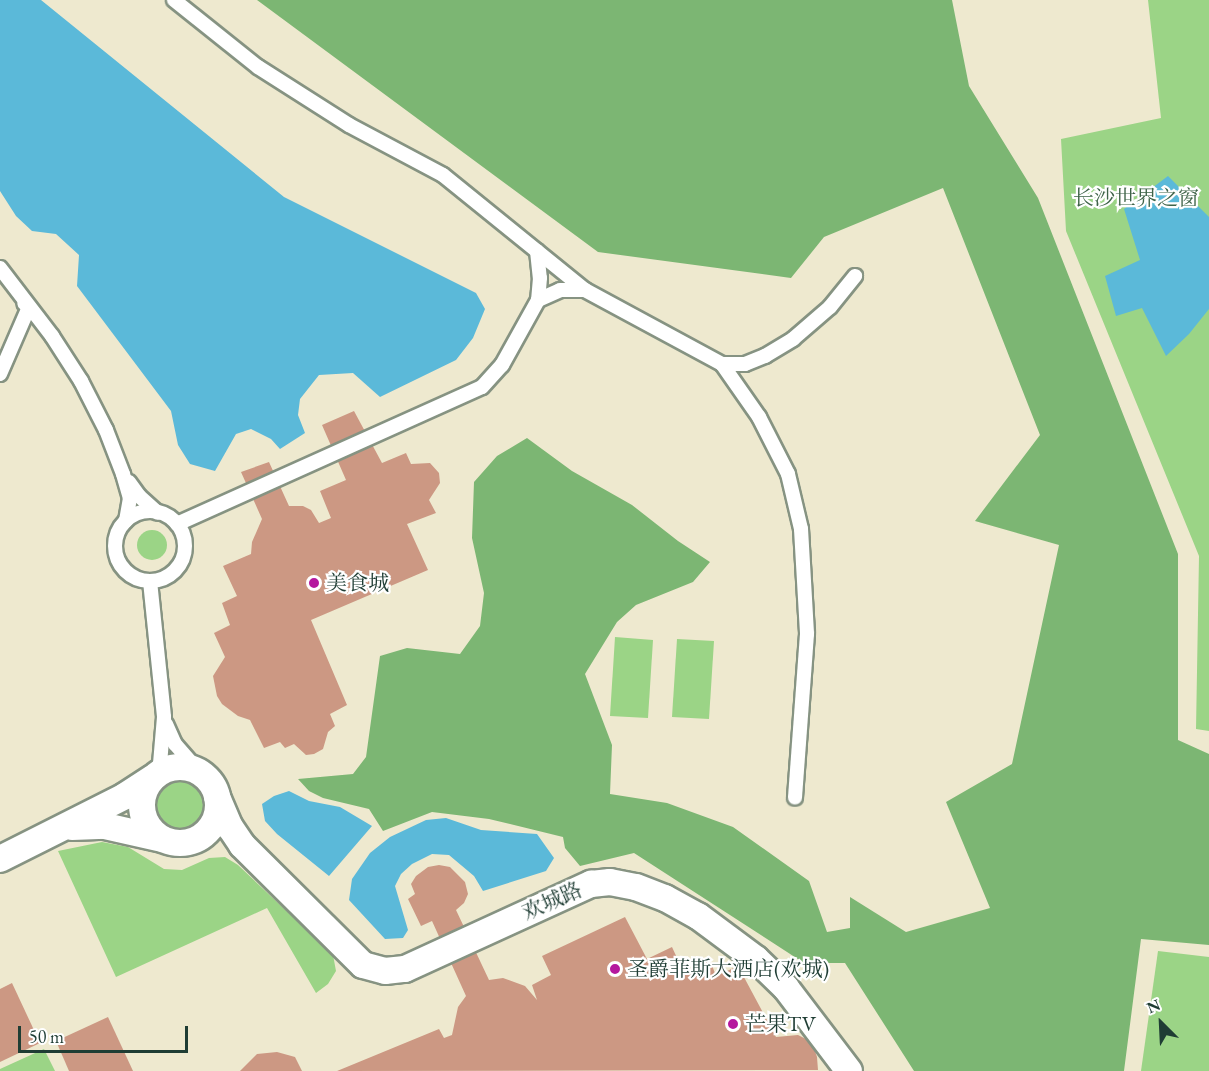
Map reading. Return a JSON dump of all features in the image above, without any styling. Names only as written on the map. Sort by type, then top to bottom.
[{"type":"street","points":[[0,860],[125,796],[153,777],[175,767],[188,767],[208,778],[217,797],[218,808],[209,829],[180,842],[150,830],[142,809],[142,797],[153,777]]},
{"type":"street","name":"欢城路","points":[[217,797],[230,827],[242,845],[363,965],[385,971],[405,969],[591,884],[610,882],[636,887],[665,898],[698,916],[756,959],[786,988],[849,1071]]},
{"type":"street","points":[[54,831],[77,826],[105,826],[180,842],[213,840],[242,845]]},
{"type":"lane","points":[[174,0],[258,68],[349,125],[443,175],[585,290],[722,364],[759,417],[788,474],[801,529],[807,634],[795,798]]},
{"type":"lane","points":[[177,524],[482,387],[502,365],[538,300],[540,278],[537,251]]},
{"type":"lane","points":[[0,268],[52,336],[81,381],[106,430],[130,498],[126,520]]},
{"type":"lane","points":[[722,364],[745,364],[765,356],[793,339],[830,307],[855,276]]},
{"type":"lane","points":[[0,283],[29,307]]},
{"type":"lane","points":[[538,300],[560,290],[585,290]]},
{"type":"lane","points":[[0,374],[29,307]]},
{"type":"lane","points":[[123,474],[139,495],[158,513],[177,524],[185,545],[183,556],[171,574],[150,581],[138,579],[128,573],[115,553],[119,530],[126,520],[136,514],[158,513]]},
{"type":"lane","points":[[150,581],[164,717],[160,764],[153,777]]},
{"type":"lane","points":[[164,717],[175,744],[199,772]]},
{"type":"green space","points":[[257,0],[952,0],[969,86],[1038,198],[1178,554],[1178,740],[1209,754],[1209,945],[1141,939],[1124,1071],[914,1071],[845,963],[804,963],[634,853],[580,866],[565,848],[563,837],[489,819],[432,812],[383,831],[369,809],[323,798],[309,791],[298,779],[353,774],[366,757],[380,656],[407,648],[460,654],[480,626],[484,593],[472,538],[474,482],[497,456],[527,438],[572,471],[632,505],[678,541],[710,562],[693,582],[636,605],[617,622],[585,674],[612,745],[610,794],[667,803],[733,827],[809,881],[827,932],[850,928],[850,897],[906,932],[990,908],[946,802],[1012,764],[1059,545],[975,521],[1040,435],[943,188],[824,237],[791,278],[598,252]]},
{"type":"green space","name":"长沙世界之窗","points":[[1148,0],[1209,0],[1209,731],[1196,729],[1199,556],[1066,231],[1061,139],[1161,118]]},
{"type":"green space","points":[[152,530],[163,534],[167,545],[163,556],[152,560],[141,556],[137,545],[141,534]]},
{"type":"green space","points":[[615,637],[653,640],[648,718],[610,716]]},
{"type":"green space","points":[[677,639],[714,641],[709,719],[672,717]]},
{"type":"green space","points":[[175,779],[185,779],[199,786],[206,805],[199,824],[185,831],[175,831],[165,827],[158,820],[154,810],[154,800],[158,790],[165,783]]},
{"type":"green space","points":[[102,842],[128,847],[164,869],[182,870],[209,858],[225,857],[238,865],[333,955],[336,971],[328,984],[316,993],[267,908],[116,977],[58,851]]},
{"type":"green space","points":[[1158,951],[1209,957],[1209,1071],[1141,1071]]},
{"type":"green space","points":[[44,1049],[55,1071],[0,1071],[0,1069]]},
{"type":"water","points":[[0,0],[41,0],[284,197],[476,293],[485,309],[473,338],[456,360],[380,397],[353,373],[319,375],[300,399],[298,415],[305,433],[280,449],[271,439],[251,429],[236,434],[215,471],[190,464],[178,445],[171,411],[77,286],[79,255],[56,234],[32,231],[16,216],[0,191]]},
{"type":"water","points":[[1168,176],[1209,217],[1209,309],[1189,334],[1166,356],[1142,308],[1116,316],[1105,276],[1140,260],[1124,209]]},
{"type":"water","points":[[289,791],[309,801],[340,807],[372,826],[329,876],[277,834],[265,821],[262,804],[274,796]]},
{"type":"water","points":[[446,818],[481,830],[537,834],[554,858],[546,871],[483,891],[474,876],[449,855],[432,854],[412,864],[401,874],[395,886],[408,930],[403,938],[385,939],[349,900],[352,879],[370,853],[390,837],[426,820]]},
{"type":"building","name":"美食城","points":[[354,411],[382,463],[406,453],[411,464],[430,463],[439,473],[440,483],[429,500],[436,513],[407,524],[428,570],[311,620],[347,705],[330,714],[335,726],[328,732],[323,749],[314,754],[306,755],[294,744],[285,748],[280,742],[264,748],[250,720],[238,716],[222,704],[217,696],[213,676],[225,657],[214,633],[230,625],[222,603],[237,596],[223,566],[251,554],[252,542],[262,519],[241,472],[269,462],[289,506],[303,506],[311,510],[319,523],[331,518],[320,491],[346,480],[322,425]]},
{"type":"building","name":"圣爵菲斯大酒店(欢城)","points":[[439,865],[450,867],[465,882],[468,894],[464,903],[456,910],[489,980],[503,978],[525,986],[537,1000],[532,985],[551,975],[542,956],[625,917],[647,959],[672,947],[684,973],[710,960],[716,976],[738,966],[776,1037],[798,1035],[806,1039],[813,1045],[818,1070],[337,1071],[439,1029],[444,1038],[452,1035],[458,1007],[466,996],[432,921],[421,926],[408,899],[415,894],[411,884],[416,876],[428,867]]},
{"type":"building","points":[[12,983],[40,1043],[0,1062],[0,989]]},
{"type":"building","points":[[108,1017],[133,1071],[69,1071],[56,1041]]},
{"type":"building","points":[[277,1052],[295,1057],[302,1071],[240,1071],[257,1054]]},
{"type":"place","name":"美食城","points":[[314,583]]},
{"type":"place","name":"圣爵菲斯大酒店(欢城)","points":[[615,969]]},
{"type":"place","name":"芒果TV","points":[[733,1024]]}]
